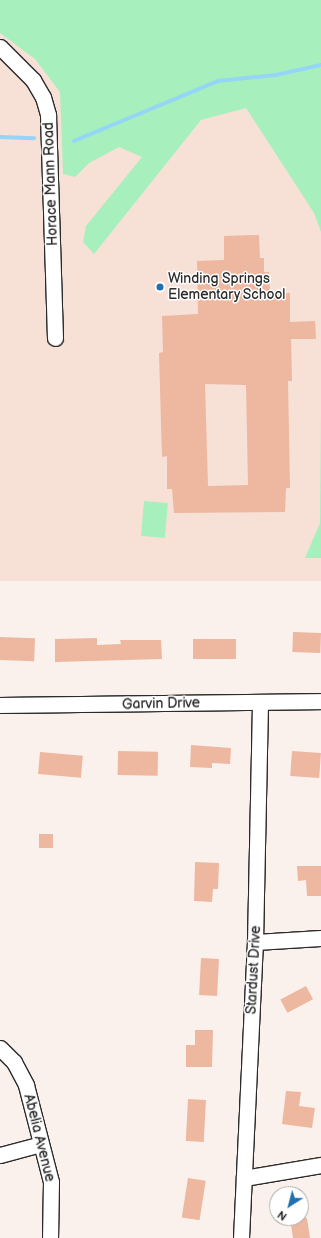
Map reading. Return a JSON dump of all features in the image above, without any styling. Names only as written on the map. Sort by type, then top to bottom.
[{"type":"street","name":"Horace Mann Road","points":[[0,47],[33,80],[43,98],[48,115],[55,338]]},
{"type":"street","name":"Garvin Drive","points":[[0,705],[321,701]]},
{"type":"street","name":"Stardust Drive","points":[[241,1238],[255,942],[260,702]]},
{"type":"street","points":[[255,942],[321,938]]},
{"type":"street","name":"Abelia Avenue","points":[[0,1048],[14,1062],[23,1077],[41,1144],[51,1182],[50,1238]]},
{"type":"street","points":[[0,1155],[41,1144]]},
{"type":"street","points":[[244,1178],[321,1165]]},
{"type":"shaded area","name":"Winding Springs Elementary School","points":[[0,0],[321,0],[321,581],[0,581]]},
{"type":"green space","points":[[0,0],[321,0],[321,232],[314,213],[246,108],[201,120],[94,254],[83,242],[86,226],[142,157],[119,147],[89,163],[75,177],[63,174],[60,92],[35,59],[0,33]]},
{"type":"green space","points":[[321,412],[321,558],[305,558],[320,523]]},
{"type":"green space","points":[[144,501],[168,503],[165,538],[141,536]]},
{"type":"building","points":[[259,235],[260,258],[264,258],[264,272],[269,272],[270,294],[290,293],[290,322],[315,321],[316,339],[291,339],[292,381],[288,381],[290,488],[286,488],[285,512],[174,513],[172,489],[167,489],[167,456],[162,457],[159,353],[163,352],[162,316],[198,314],[197,261],[224,260],[224,236]],"holes":[[[205,384],[246,385],[248,485],[208,486]]]},
{"type":"building","points":[[293,632],[321,633],[320,653],[292,652]]},
{"type":"building","points":[[0,637],[35,638],[34,661],[0,660]]},
{"type":"building","points":[[97,638],[97,645],[121,644],[120,640],[161,640],[162,659],[55,662],[55,639]]},
{"type":"building","points":[[193,639],[236,639],[236,659],[193,659]]},
{"type":"building","points":[[191,745],[231,748],[230,764],[212,763],[212,768],[190,767]]},
{"type":"building","points":[[118,751],[158,752],[158,776],[118,775]]},
{"type":"building","points":[[292,751],[321,753],[319,778],[290,776]]},
{"type":"building","points":[[40,752],[83,756],[81,778],[38,774]]},
{"type":"building","points":[[39,834],[53,834],[53,848],[39,848]]},
{"type":"building","points":[[195,862],[219,863],[218,889],[213,889],[212,902],[194,901]]},
{"type":"building","points":[[297,866],[321,866],[321,896],[307,896],[306,880],[298,881]]},
{"type":"building","points":[[201,958],[219,959],[217,996],[199,995]]},
{"type":"building","points":[[306,986],[313,999],[287,1013],[280,1000]]},
{"type":"building","points":[[195,1030],[213,1030],[212,1067],[186,1067],[186,1045],[195,1045]]},
{"type":"building","points":[[286,1091],[301,1092],[299,1106],[315,1108],[312,1128],[282,1124]]},
{"type":"building","points":[[188,1099],[206,1100],[204,1142],[186,1141]]},
{"type":"building","points":[[188,1178],[206,1181],[200,1220],[182,1218]]},
{"type":"building","points":[[291,1226],[308,1226],[310,1238],[293,1238]]},
{"type":"waterway","points":[[74,141],[218,81],[276,75],[321,65]]},
{"type":"waterway","points":[[0,137],[34,138]]},
{"type":"place","name":"Winding Springs Elementary School","points":[[160,287]]}]
